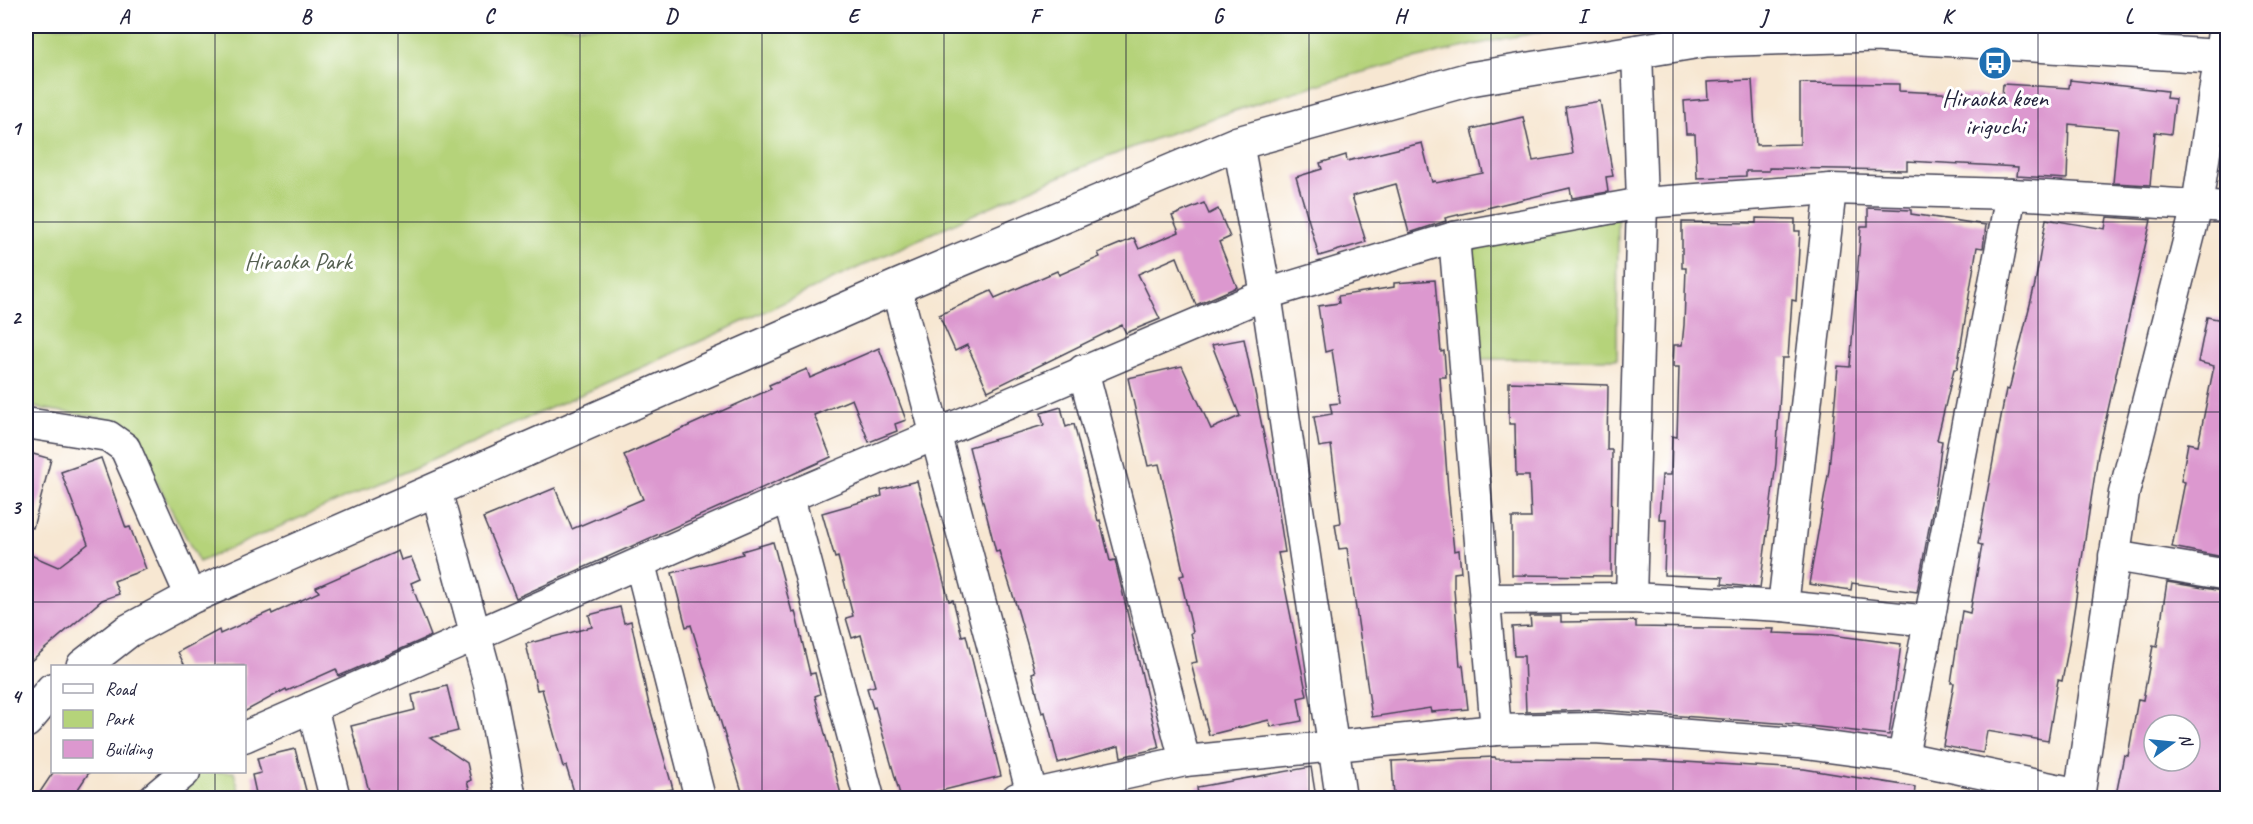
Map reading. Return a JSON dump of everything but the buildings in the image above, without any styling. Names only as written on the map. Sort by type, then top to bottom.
[{"type":"street","points":[[84,665],[128,631],[191,597],[896,288],[1238,143],[1470,79],[1706,40],[1875,35],[2032,35],[2223,47],[2197,206],[2124,493],[2080,796],[1903,757],[1798,743],[1595,728],[1496,730],[1185,761],[1024,796],[935,435],[896,288]]},
{"type":"street","points":[[1631,598],[1642,203],[1637,50]]},
{"type":"street","points":[[1238,143],[1266,294],[1341,798]]},
{"type":"street","points":[[246,736],[476,637],[789,497],[1266,294],[1454,237],[1642,203],[1831,189],[2011,194],[2228,207]]},
{"type":"street","points":[[1783,606],[1831,189]]},
{"type":"street","points":[[1903,757],[2011,194]]},
{"type":"street","points":[[1454,237],[1496,730]]},
{"type":"street","points":[[1083,370],[1185,761]]},
{"type":"street","points":[[26,423],[108,436],[125,448],[191,597]]},
{"type":"street","points":[[436,490],[489,684],[511,798]]},
{"type":"street","points":[[789,497],[869,798]]},
{"type":"street","points":[[2114,556],[2228,575]]},
{"type":"street","points":[[640,564],[700,798]]},
{"type":"street","points":[[1484,599],[1631,598],[1783,606],[1930,621]]},
{"type":"street","points":[[26,721],[51,691]]},
{"type":"street","points":[[312,706],[335,798]]},
{"type":"street","points":[[154,798],[183,773]]},
{"type":"green space","name":"Hiraoka Park","points":[[26,26],[1573,26],[1467,47],[1362,72],[1208,120],[1102,159],[938,230],[723,331],[527,419],[199,562],[125,422],[26,406]]},
{"type":"green space","points":[[1618,216],[1617,359],[1477,359],[1471,244]]},
{"type":"green space","points":[[189,773],[234,773],[241,798],[165,798]]},
{"type":"place","name":"Hiraoka koen iriguchi","points":[[1995,63]]}]
